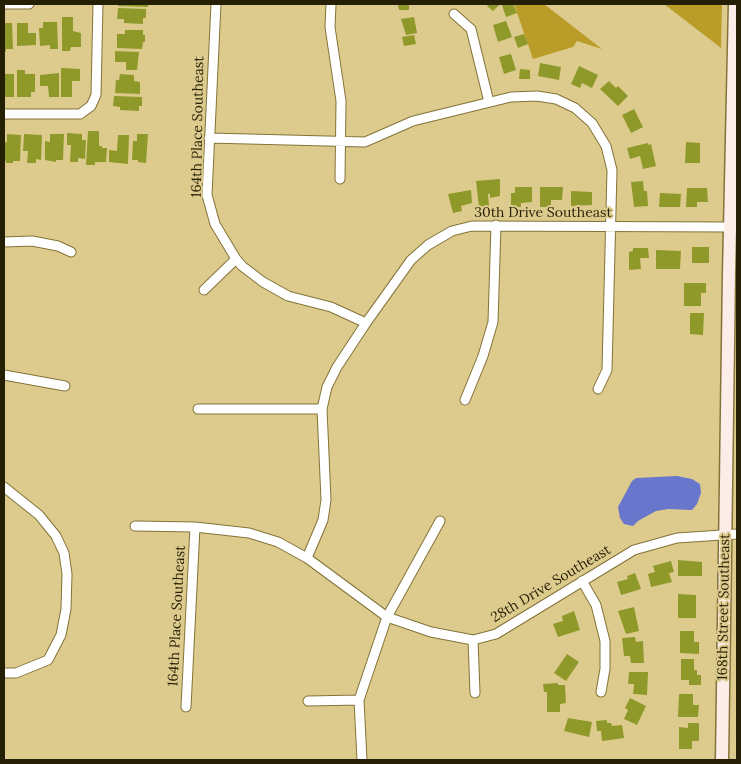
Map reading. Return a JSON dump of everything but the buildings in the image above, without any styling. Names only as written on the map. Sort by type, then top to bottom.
[{"type":"street","points":[[4,4],[30,4]]},
{"type":"street","points":[[4,114],[80,114],[91,106],[96,95],[98,4]]},
{"type":"street","name":"164th Place Southeast","points":[[216,4],[207,196],[215,224],[236,259]]},
{"type":"street","points":[[331,4],[330,27],[341,101],[340,179]]},
{"type":"street","name":"168th Street Southeast","points":[[722,760],[731,534],[730,227],[735,81],[735,4]]},
{"type":"street","points":[[454,14],[471,29],[489,102]]},
{"type":"street","points":[[209,138],[365,142],[414,122],[511,97],[537,96],[556,99],[575,108],[592,122],[606,146],[612,170],[607,370],[598,389]]},
{"type":"street","points":[[465,400],[483,356],[493,322],[496,225]]},
{"type":"street","name":"30th Drive Southeast","points":[[306,558],[323,520],[326,500],[322,409],[327,387],[337,367],[366,323],[411,260],[428,245],[452,231],[472,226],[730,227]]},
{"type":"street","points":[[4,242],[32,241],[58,246],[71,252]]},
{"type":"street","points":[[204,290],[236,259],[263,282],[288,296],[331,307],[366,323]]},
{"type":"street","points":[[4,375],[66,386]]},
{"type":"street","points":[[198,409],[322,409]]},
{"type":"street","points":[[4,674],[16,673],[48,660],[61,636],[66,609],[67,574],[64,553],[56,536],[40,515],[7,489]]},
{"type":"street","points":[[362,760],[359,700],[388,617],[440,521]]},
{"type":"street","name":"28th Drive Southeast","points":[[135,526],[195,527],[249,533],[278,542],[306,558],[388,617],[432,632],[473,640],[496,634],[634,550],[677,538],[731,534]]},
{"type":"street","name":"164th Place Southeast","points":[[186,707],[195,527]]},
{"type":"street","points":[[582,581],[596,605],[605,641],[605,669],[601,692]]},
{"type":"street","points":[[473,640],[475,693]]},
{"type":"street","points":[[308,701],[359,700]]},
{"type":"shaded area","points":[[514,4],[544,4],[602,49],[577,41],[573,47],[533,59]]},
{"type":"shaded area","points":[[664,4],[722,4],[721,48]]},
{"type":"water","points":[[677,476],[692,479],[700,484],[701,493],[697,504],[692,510],[668,509],[656,511],[633,526],[624,524],[620,518],[618,507],[632,481],[636,478]]}]
